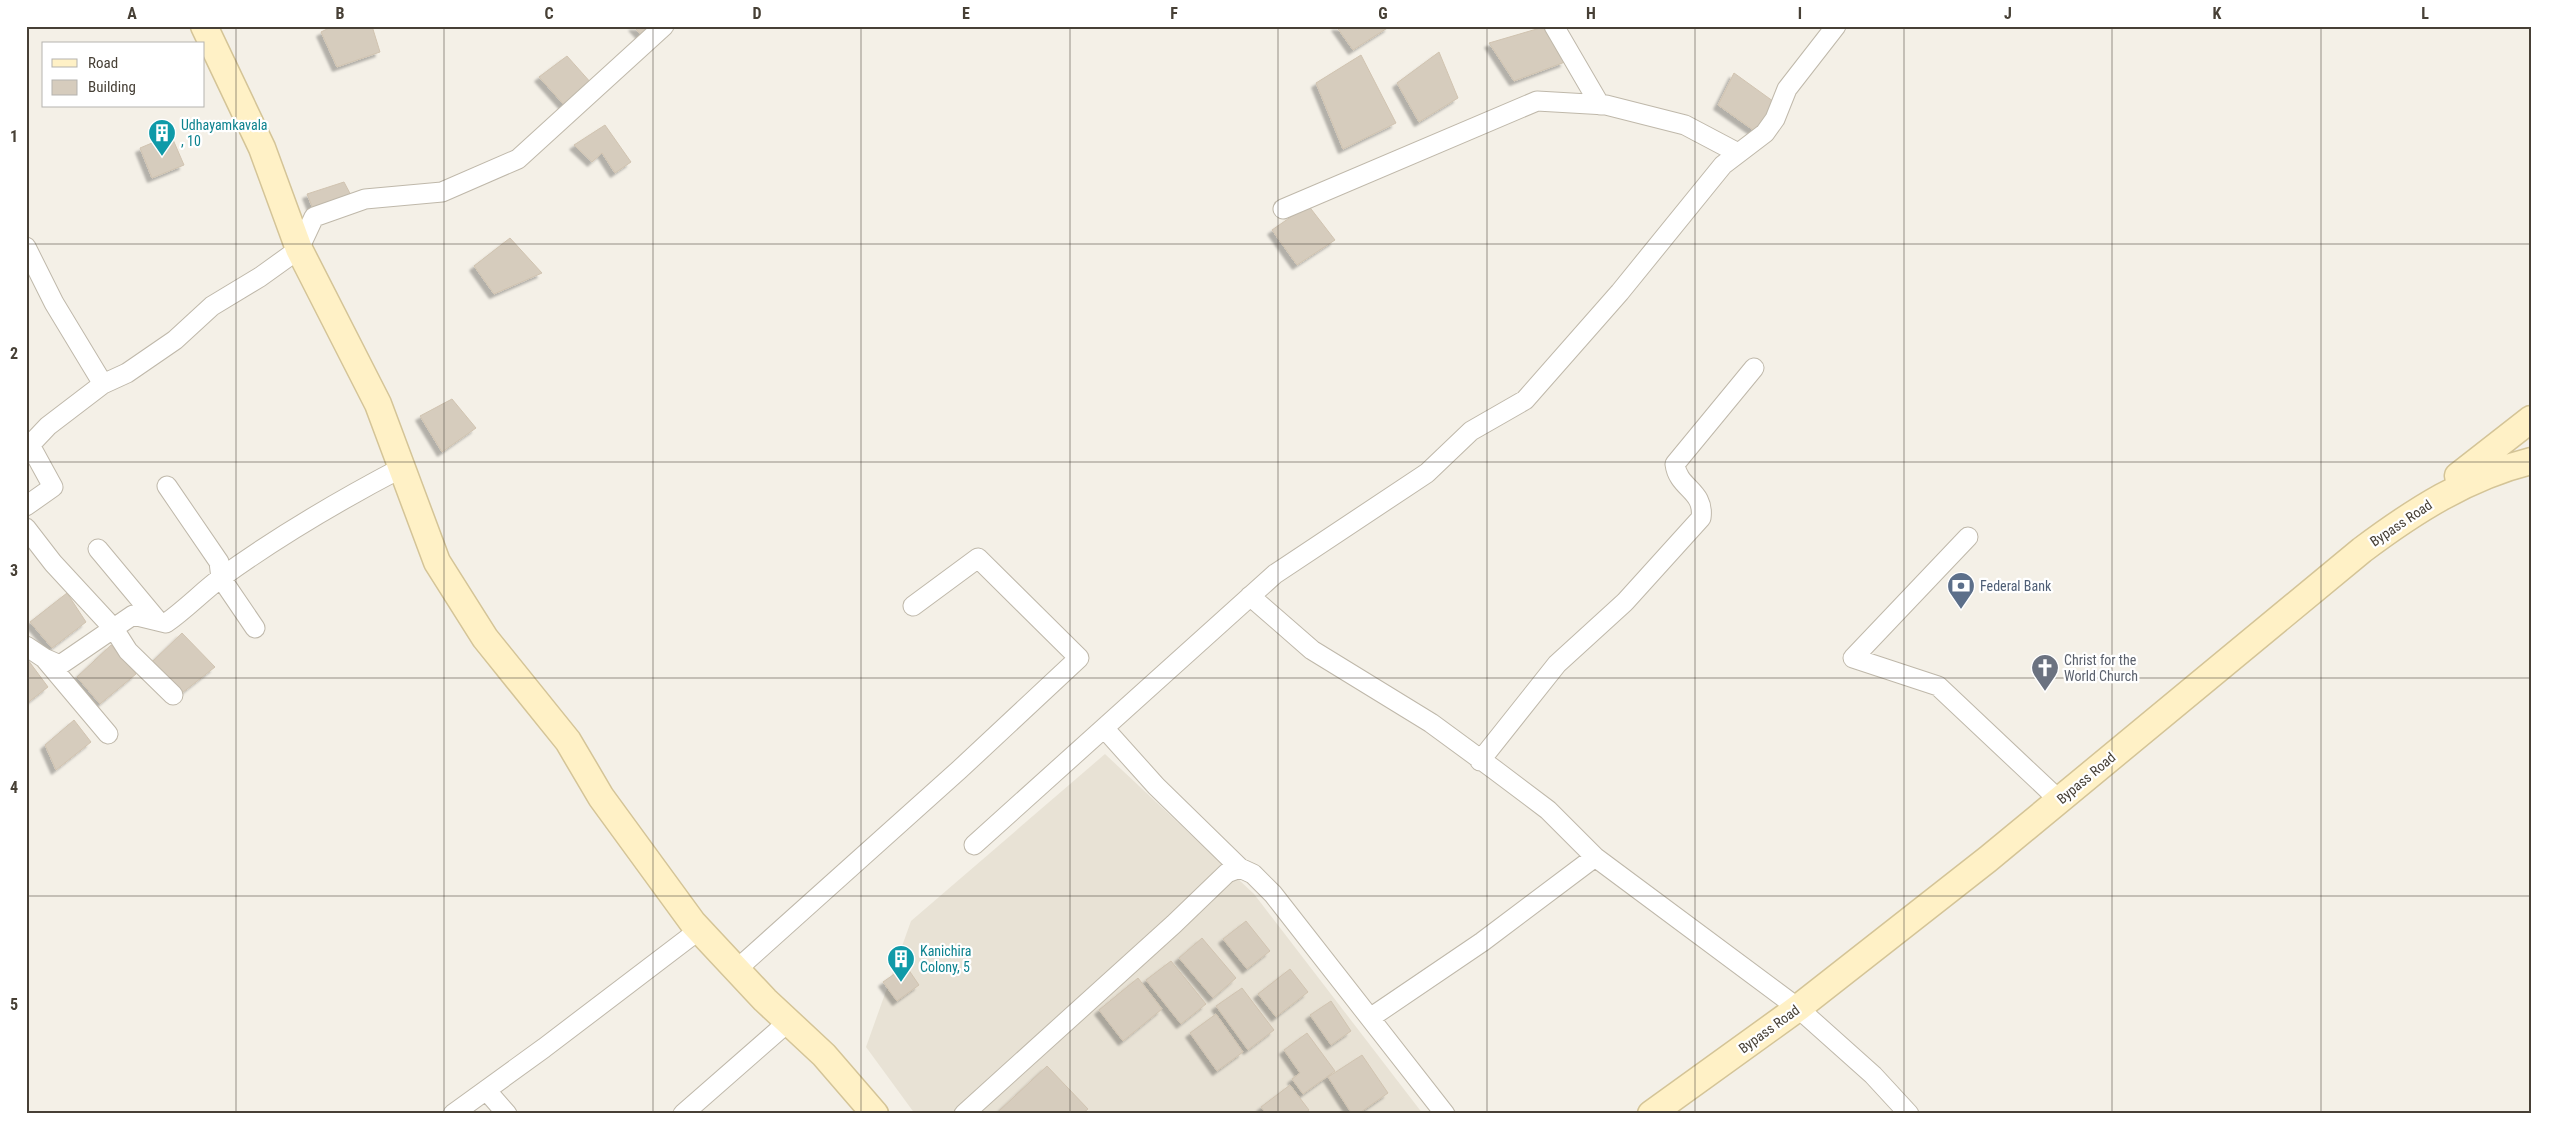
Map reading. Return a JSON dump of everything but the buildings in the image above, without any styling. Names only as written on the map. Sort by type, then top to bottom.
[{"type":"street","points":[[204,26],[262,148],[299,249],[378,404],[437,562],[485,638],[568,741],[601,797],[645,860],[699,930],[736,970],[824,1055],[875,1114]]},
{"type":"street","points":[[26,506],[53,487],[28,445],[48,426],[103,384],[127,373],[175,340],[212,306],[260,277],[299,249],[314,217],[365,199],[442,192],[518,159],[664,26]]},
{"type":"street","points":[[1554,26],[1600,105]]},
{"type":"street","points":[[974,845],[1275,574],[1427,473],[1471,431],[1525,400],[1620,292],[1723,165],[1765,133],[1775,119],[1787,89],[1836,26]]},
{"type":"street","points":[[1283,208],[1537,100],[1600,105],[1685,125],[1738,153]]},
{"type":"street","points":[[26,247],[54,303],[103,384]]},
{"type":"street","points":[[1480,761],[1557,664],[1625,602],[1701,518],[1700,500],[1676,474],[1675,464],[1754,368]]},
{"type":"street","points":[[2408,515],[2531,419]]},
{"type":"street","name":"Bypass Road","points":[[1664,1110],[1798,1008],[2059,800],[2362,550],[2408,515],[2497,469],[2531,460]]},
{"type":"street","points":[[26,646],[44,658],[60,665],[133,615],[166,623],[220,578],[343,499],[403,468]]},
{"type":"street","points":[[167,486],[219,562],[220,578],[255,628]]},
{"type":"street","points":[[26,528],[52,563],[114,629],[128,651],[173,695]]},
{"type":"street","points":[[1968,537],[1853,658],[1938,686],[2059,800]]},
{"type":"street","points":[[98,549],[158,621]]},
{"type":"street","points":[[736,970],[959,770],[1079,658],[978,558],[913,606]]},
{"type":"street","points":[[1250,596],[1312,650],[1431,723],[1548,810],[1595,857],[1798,1008],[1873,1075],[1909,1114]]},
{"type":"street","points":[[26,638],[108,734]]},
{"type":"street","points":[[1104,728],[1156,786],[1240,868],[1253,874],[1273,894],[1445,1114]]},
{"type":"street","points":[[1370,1018],[1482,942],[1595,857]]},
{"type":"street","points":[[964,1114],[1174,924],[1227,872],[1240,868]]},
{"type":"street","points":[[453,1114],[544,1048],[699,930]]},
{"type":"street","points":[[683,1114],[788,1022]]},
{"type":"street","points":[[486,1090],[507,1114]]},
{"type":"shaded area","points":[[1105,754],[1254,894],[1423,1114],[915,1114],[866,1047],[911,921]]},
{"type":"place","name":"Udhayamkavala , 10","points":[[162,157]]},
{"type":"place","name":"Federal Bank","points":[[1961,610]]},
{"type":"place","name":"Christ for the World Church","points":[[2045,692]]},
{"type":"place","name":"Kanichira Colony, 5","points":[[901,983]]}]
